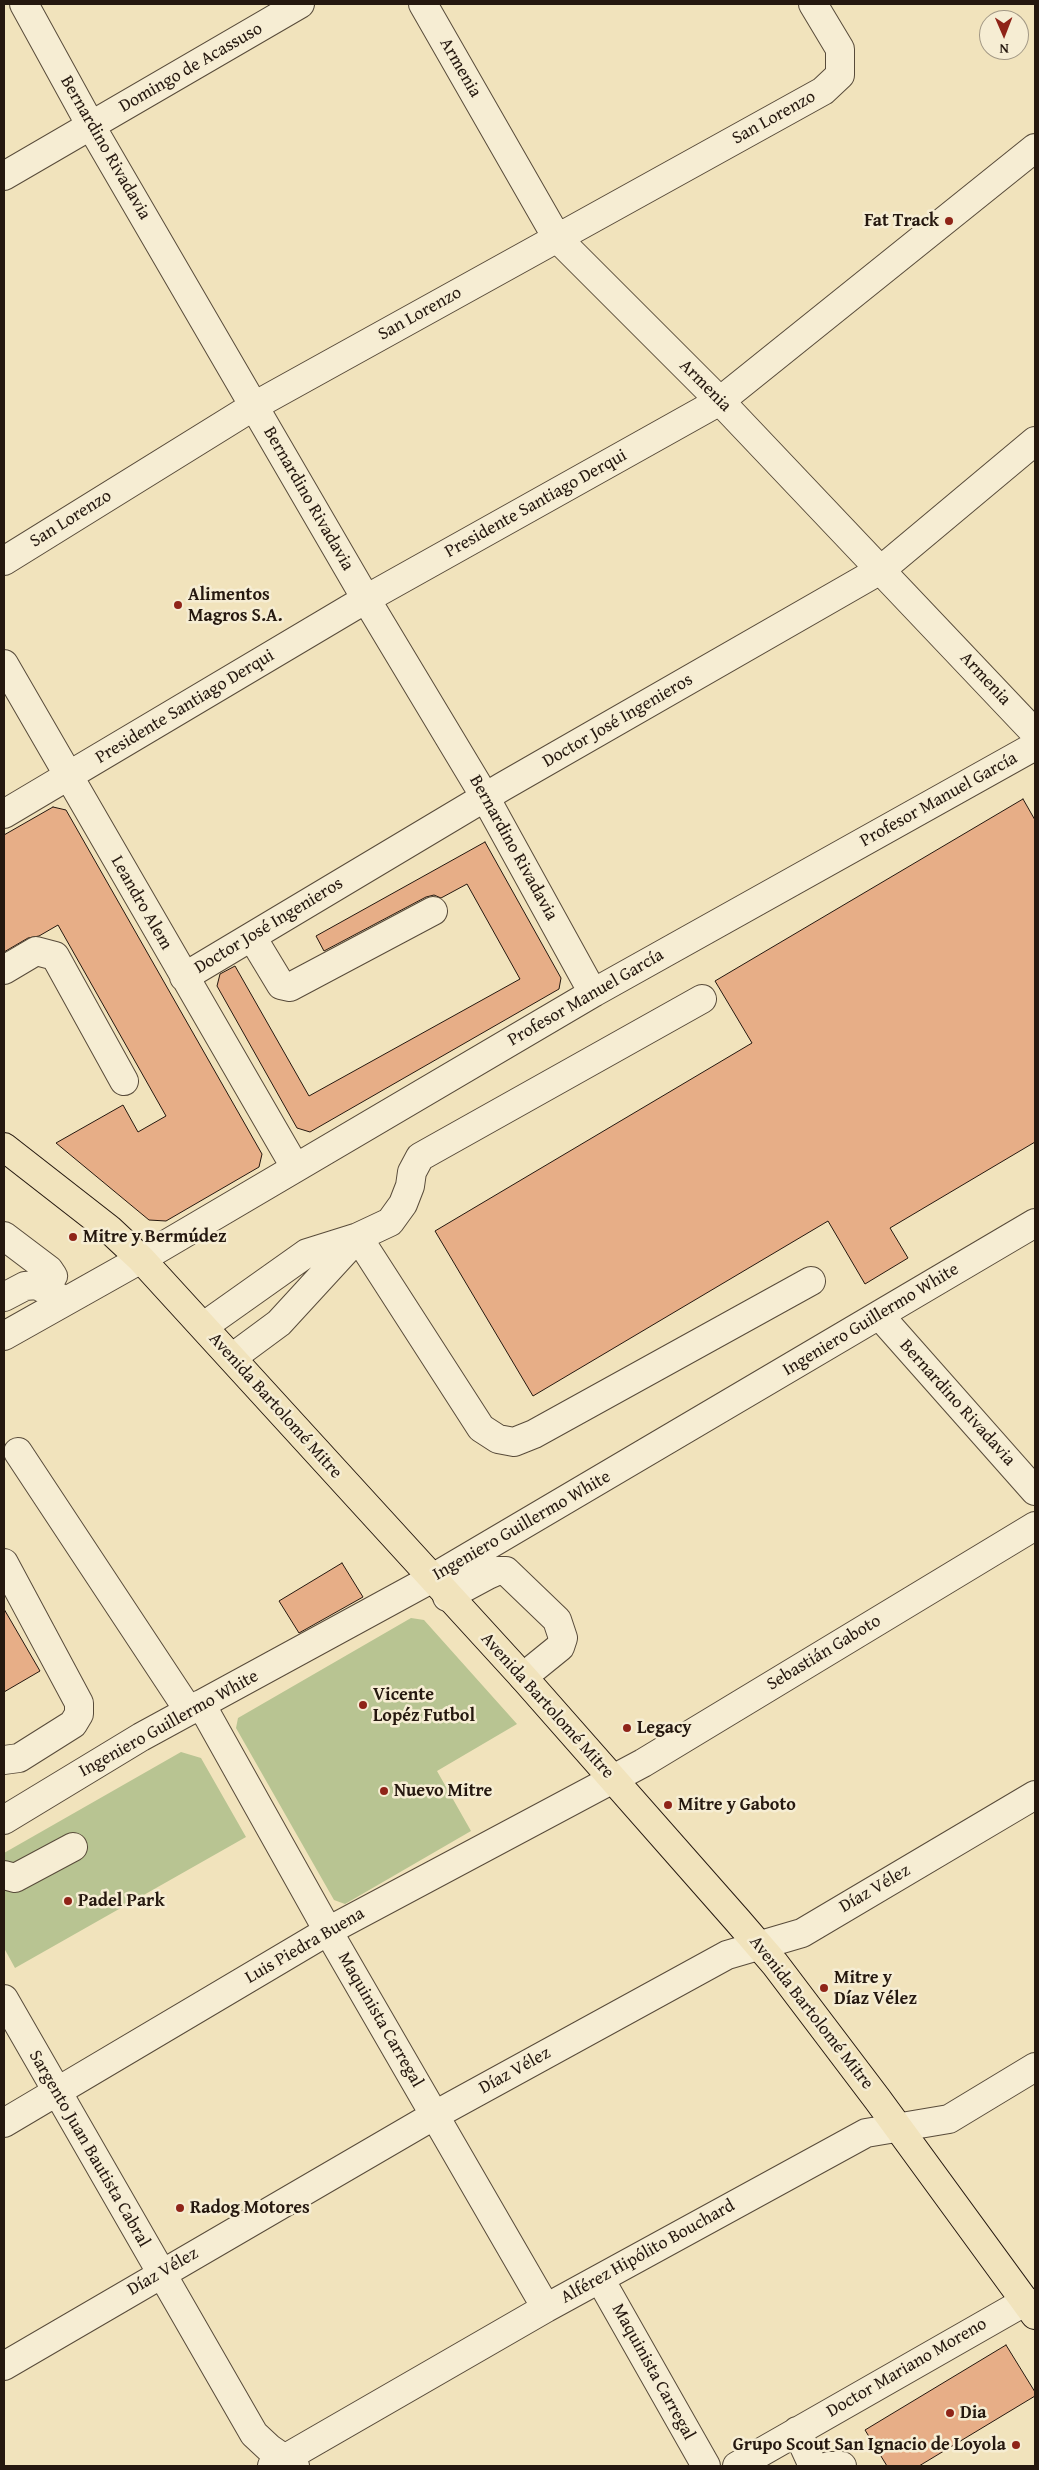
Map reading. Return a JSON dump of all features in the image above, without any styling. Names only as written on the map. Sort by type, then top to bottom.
[{"type":"main road","name":"Avenida Bartolomé Mitre","points":[[4,1147],[142,1258],[612,1778],[759,1945],[897,2126],[1030,2308]]},
{"type":"street","name":"Bernardino Rivadavia","points":[[24,4],[91,126],[366,599],[485,797],[593,993]]},
{"type":"street","name":"Domingo de Acassuso","points":[[4,176],[300,4]]},
{"type":"street","name":"Armenia","points":[[423,4],[557,238],[720,401],[1035,733]]},
{"type":"street","name":"San Lorenzo","points":[[4,561],[254,406],[822,91],[840,75],[840,48],[812,4]]},
{"type":"street","name":"Presidente Santiago Derqui","points":[[4,814],[366,599],[720,401],[1035,148]]},
{"type":"street","name":"Doctor José Ingenieros","points":[[184,977],[485,797],[882,570],[1035,441]]},
{"type":"street","name":"Leandro Alem","points":[[4,664],[295,1167]]},
{"type":"street","name":"Profesor Manuel García","points":[[4,1336],[56,1295],[142,1258],[593,993],[1035,746]]},
{"type":"street","points":[[252,937],[281,985],[290,987],[433,911]]},
{"type":"street","points":[[4,970],[36,952],[55,956],[124,1081]]},
{"type":"street","points":[[204,1326],[307,1253],[358,1236],[390,1222],[403,1204],[410,1186],[412,1172],[420,1157],[702,998]]},
{"type":"street","name":"Ingeniero Guillermo White","points":[[4,1820],[141,1737],[195,1708],[439,1588],[880,1316],[1035,1223]]},
{"type":"street","points":[[4,1236],[49,1270],[53,1276],[56,1295]]},
{"type":"street","points":[[358,1236],[481,1428],[498,1440],[514,1442],[534,1434],[812,1281]]},
{"type":"street","points":[[233,1358],[279,1323],[358,1236]]},
{"type":"street","points":[[4,1298],[25,1286],[37,1285],[56,1295]]},
{"type":"street","name":"Bernardino Rivadavia","points":[[880,1316],[1035,1491]]},
{"type":"street","name":"Maquinista Carregal","points":[[18,1452],[195,1708],[328,1931],[546,2308]]},
{"type":"street","name":"Sebastián Gaboto","points":[[612,1778],[643,1763],[1035,1526]]},
{"type":"street","points":[[4,1563],[79,1703],[79,1714],[72,1724],[19,1758],[4,1760]]},
{"type":"street","points":[[439,1588],[497,1571],[506,1571],[557,1620],[563,1638],[560,1647],[522,1678]]},
{"type":"street","name":"Luis Piedra Buena","points":[[4,2123],[328,1931],[612,1778]]},
{"type":"street","name":"Díaz Vélez","points":[[4,2366],[160,2273],[435,2115],[727,1956],[802,1933],[1035,1796]]},
{"type":"street","points":[[4,1875],[15,1878],[73,1847]]},
{"type":"street","name":"Sargento Juan Bautista Cabral","points":[[4,1999],[254,2434],[284,2464]]},
{"type":"street","name":"Alférez Hipólito Bouchard","points":[[284,2464],[546,2308],[866,2133],[897,2126],[949,2119],[1035,2067]]},
{"type":"street","name":"Maquinista Carregal","points":[[600,2279],[706,2466]]},
{"type":"street","name":"Doctor Mariano Moreno","points":[[737,2466],[797,2431],[1030,2308]]},
{"type":"street","points":[[797,2431],[813,2466]]},
{"type":"street","points":[[829,2466],[842,2466]]},
{"type":"green space","points":[[411,1618],[424,1620],[517,1724],[437,1771],[471,1831],[345,1904],[334,1900],[236,1728],[238,1718]]},
{"type":"green space","name":"Padel Park","points":[[181,1752],[201,1758],[246,1837],[15,1968],[4,1948],[4,1853]]},
{"type":"building","points":[[1023,799],[1035,820],[1035,1142],[890,1228],[908,1258],[865,1284],[828,1221],[533,1396],[435,1231],[752,1043],[715,981]]},
{"type":"building","points":[[53,807],[66,810],[262,1154],[259,1167],[166,1221],[149,1220],[56,1143],[123,1105],[138,1132],[166,1116],[58,925],[39,936],[28,938],[4,952],[4,835]]},
{"type":"building","points":[[485,842],[561,978],[559,989],[310,1132],[297,1128],[217,986],[220,974],[235,966],[309,1096],[520,979],[467,884],[441,898],[434,895],[426,897],[324,951],[316,936]]},
{"type":"building","points":[[342,1563],[363,1597],[299,1633],[279,1601]]},
{"type":"building","points":[[4,1609],[40,1671],[4,1692]]},
{"type":"building","name":"Dia","points":[[1006,2345],[1035,2392],[1035,2396],[919,2466],[887,2466],[865,2430]]},
{"type":"place","name":"Fat Track","points":[[949,221]]},
{"type":"place","name":"Alimentos Magros S.A.","points":[[178,605]]},
{"type":"place","name":"Mitre y Bermúdez","points":[[73,1237]]},
{"type":"place","name":"Vicente Lopéz Futbol","points":[[363,1705]]},
{"type":"place","name":"Legacy","points":[[627,1728]]},
{"type":"place","name":"Nuevo Mitre","points":[[384,1791]]},
{"type":"place","name":"Mitre y Gaboto","points":[[668,1805]]},
{"type":"place","name":"Padel Park","points":[[68,1901]]},
{"type":"place","name":"Mitre y Díaz Vélez","points":[[824,1988]]},
{"type":"place","name":"Radog Motores","points":[[180,2208]]},
{"type":"place","name":"Dia","points":[[950,2413]]},
{"type":"place","name":"Grupo Scout San Ignacio de Loyola","points":[[1016,2445]]}]
